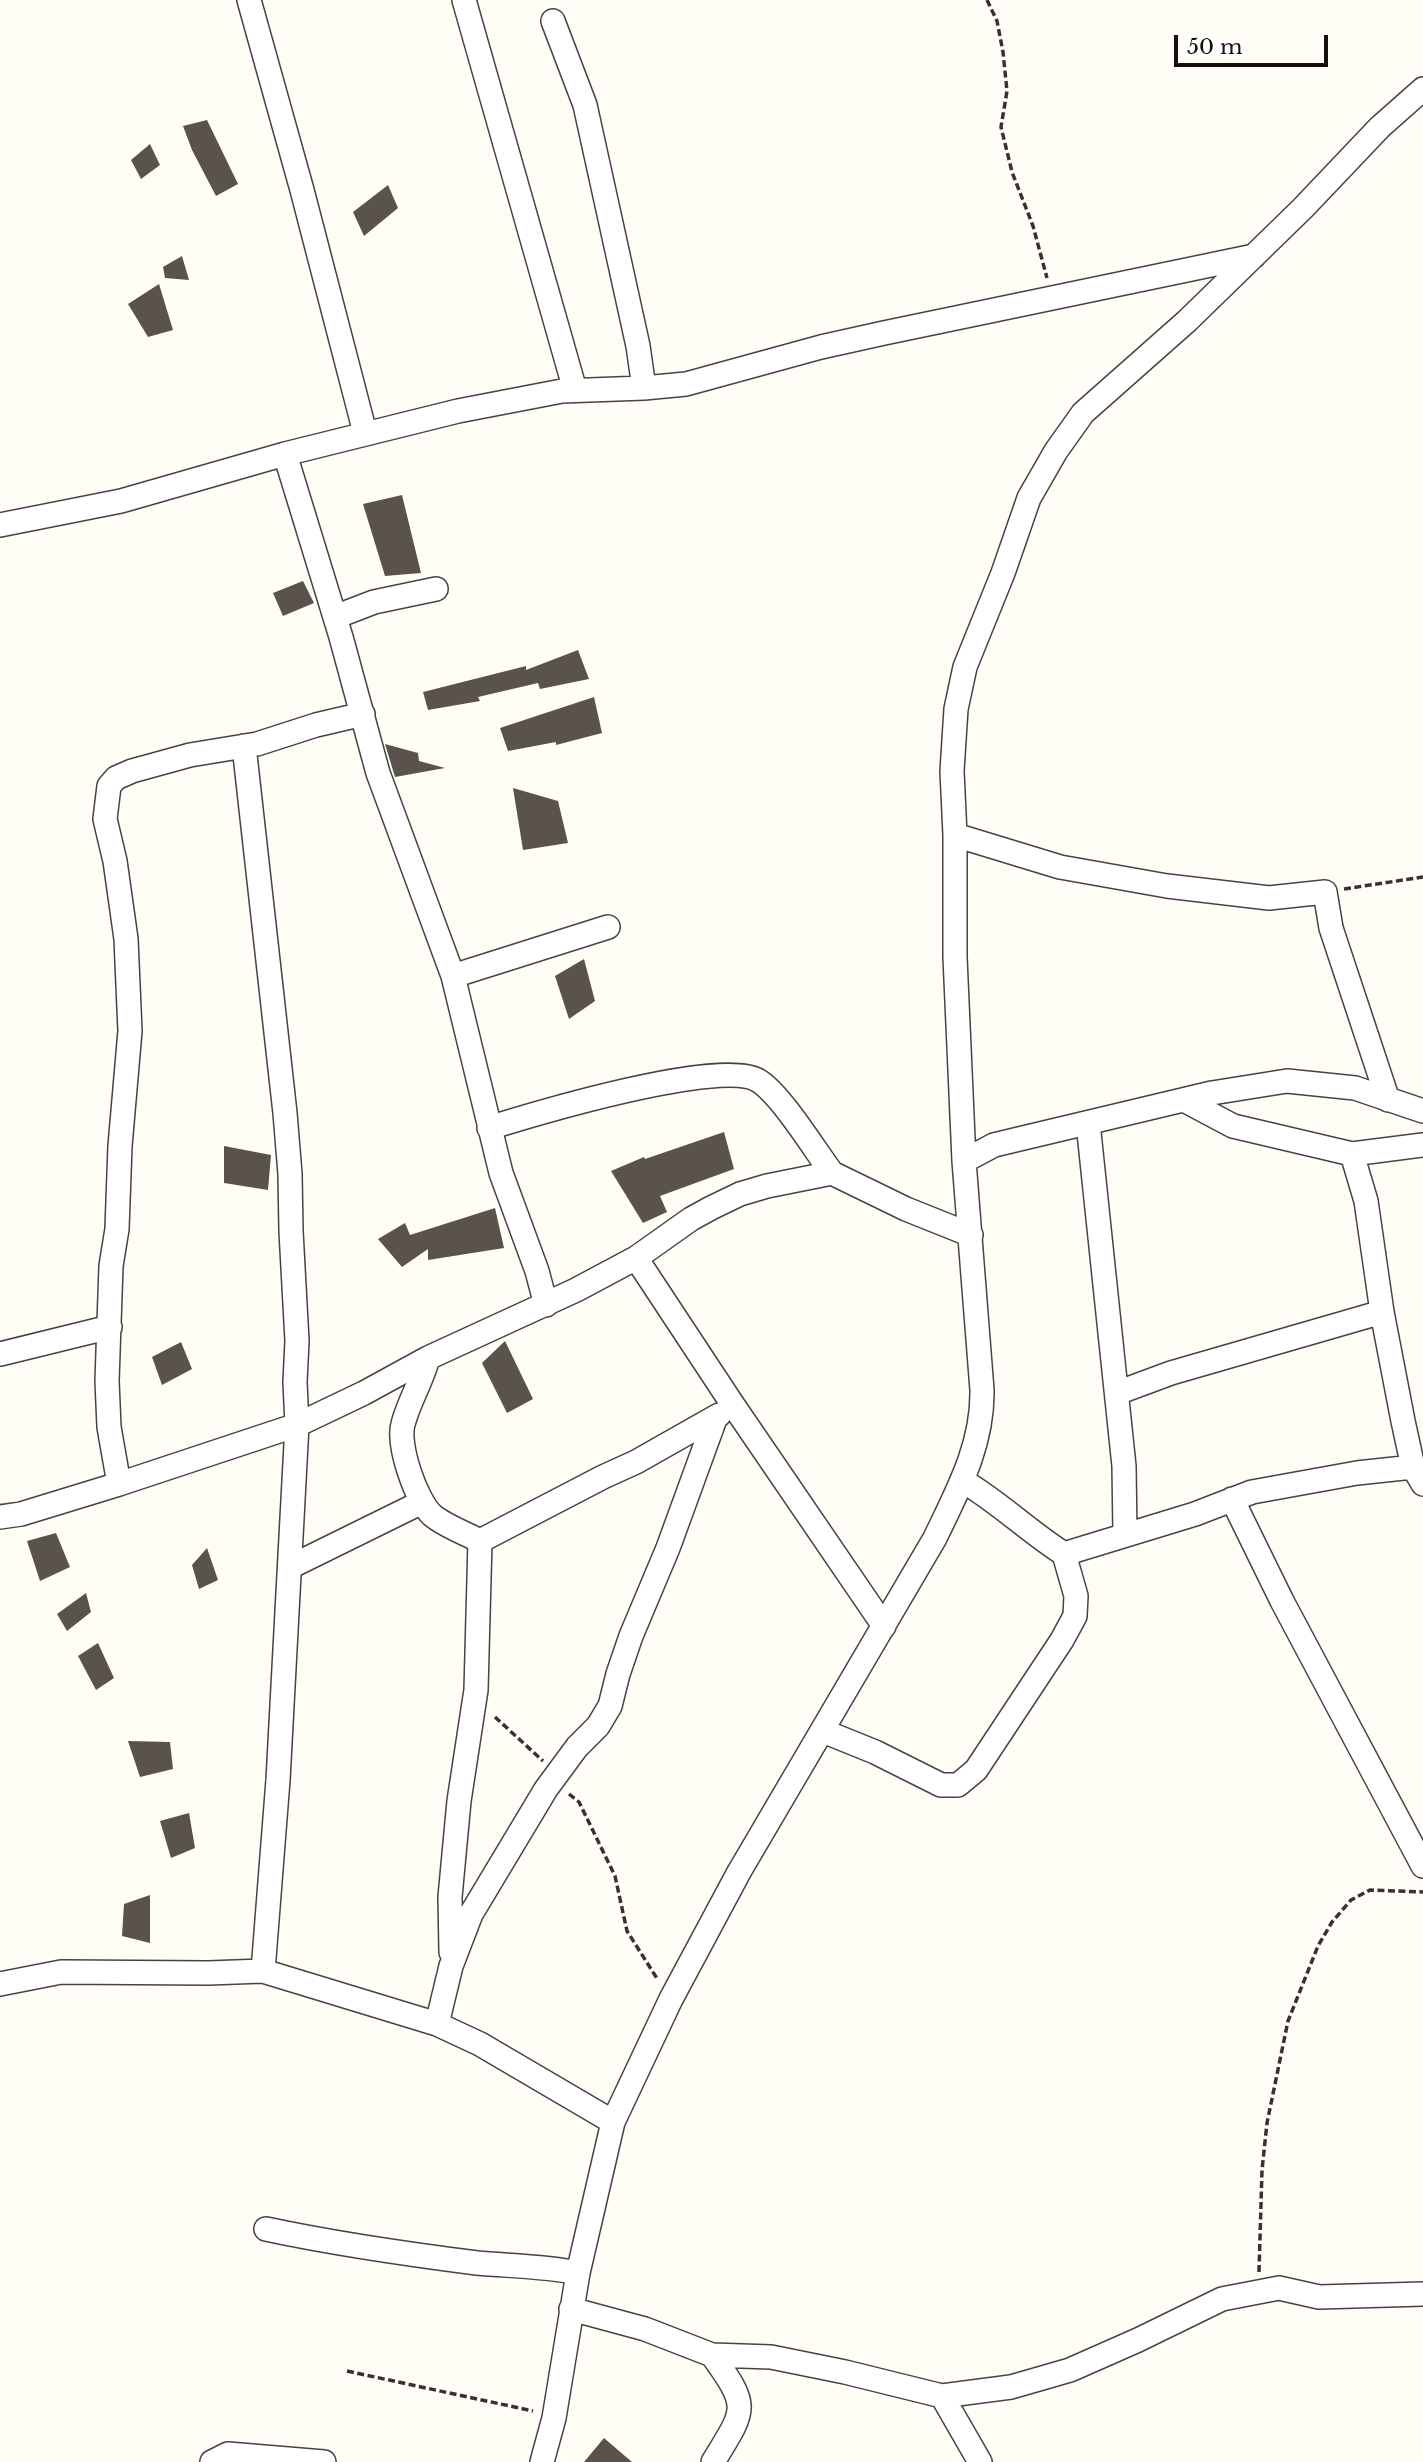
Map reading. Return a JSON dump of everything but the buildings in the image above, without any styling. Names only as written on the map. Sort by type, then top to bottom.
[{"type":"street","points":[[249,0],[363,425]]},
{"type":"street","points":[[464,0],[575,390]]},
{"type":"street","points":[[553,21],[585,105],[638,346],[644,388]]},
{"type":"street","points":[[542,2462],[554,2418],[578,2273],[613,2122],[671,1999],[739,1872],[935,1538],[963,1481],[976,1444],[982,1414],[964,1161],[955,957],[956,835],[952,771],[955,721],[965,667],[1003,573],[1029,498],[1056,451],[1083,413],[1186,321],[1254,256],[1380,127],[1423,89]]},
{"type":"street","points":[[0,525],[121,501],[285,454],[458,411],[575,390],[686,384],[821,347],[1254,256]]},
{"type":"street","points":[[285,454],[335,617],[378,774],[453,975],[501,1173],[537,1271],[546,1305]]},
{"type":"street","points":[[335,617],[374,602],[436,589]]},
{"type":"street","points":[[119,1484],[109,1427],[107,1393],[111,1266],[117,1229],[120,1146],[130,1031],[126,939],[115,861],[105,818],[109,786],[116,778],[132,771],[190,755],[244,746],[363,714]]},
{"type":"street","points":[[244,746],[290,1174],[297,1341],[295,1381],[298,1425],[278,1780],[263,1971]]},
{"type":"street","points":[[956,835],[1060,867],[1167,886],[1269,898],[1325,892],[1331,928],[1388,1100]]},
{"type":"street","points":[[453,975],[608,927]]},
{"type":"street","points":[[489,1128],[598,1095],[684,1080],[741,1075],[758,1080],[777,1098],[832,1173],[906,1209],[971,1235]]},
{"type":"street","points":[[964,1161],[994,1145],[1212,1093],[1287,1081],[1355,1088],[1423,1111]]},
{"type":"street","points":[[1184,1100],[1233,1126],[1352,1154],[1423,1145]]},
{"type":"street","points":[[1088,1124],[1124,1466],[1125,1534]]},
{"type":"street","points":[[1064,1554],[1281,1486],[1357,1473],[1418,1475],[1382,1312],[1366,1201],[1352,1154]]},
{"type":"street","points":[[0,1517],[21,1514],[119,1484],[298,1425],[428,1358],[546,1305],[636,1258],[691,1219],[740,1194],[796,1179],[832,1173]]},
{"type":"street","points":[[636,1258],[884,1626]]},
{"type":"street","points":[[1117,1393],[1171,1373],[1382,1312]]},
{"type":"street","points":[[0,1354],[110,1327]]},
{"type":"street","points":[[428,1358],[402,1425],[401,1439],[422,1502],[433,1516],[480,1541]]},
{"type":"street","points":[[480,1541],[715,1419],[731,1402]]},
{"type":"street","points":[[437,2024],[451,1966],[471,1914],[540,1800],[577,1747],[598,1726],[610,1706],[631,1636],[668,1548],[715,1419]]},
{"type":"street","points":[[823,1731],[875,1752],[941,1785],[958,1785],[976,1770],[1076,1616],[1076,1596],[1064,1554],[982,1492],[963,1481]]},
{"type":"street","points":[[1233,1499],[1282,1601],[1423,1866]]},
{"type":"street","points":[[290,1567],[422,1502]]},
{"type":"street","points":[[451,1966],[450,1897],[459,1801],[476,1690],[480,1541]]},
{"type":"street","points":[[0,1984],[61,1972],[263,1971],[437,2024],[480,2044],[613,2122]]},
{"type":"street","points":[[266,2229],[330,2243],[503,2266],[551,2267],[578,2273]]},
{"type":"street","points":[[571,2309],[645,2329],[712,2356],[771,2357],[942,2396],[1011,2387],[1070,2370],[1222,2299],[1279,2288],[1319,2297],[1423,2294]]},
{"type":"street","points":[[712,2356],[734,2386],[740,2402],[738,2418],[713,2462]]},
{"type":"street","points":[[942,2396],[981,2462]]},
{"type":"street","points":[[212,2462],[228,2454],[324,2462]]},
{"type":"path","points":[[987,0],[997,21],[1003,52],[1007,91],[1001,127],[1012,172],[1034,226],[1052,299]]},
{"type":"path","points":[[1325,892],[1423,877]]},
{"type":"path","points":[[476,1690],[484,1705],[503,1727],[546,1765],[558,1785],[579,1801],[615,1876],[627,1931],[671,1999]]},
{"type":"path","points":[[1259,2292],[1261,2182],[1267,2123],[1286,2032],[1302,1985],[1318,1946],[1332,1922],[1351,1899],[1370,1891],[1423,1892]]},
{"type":"path","points":[[347,2371],[521,2407],[554,2418]]}]
